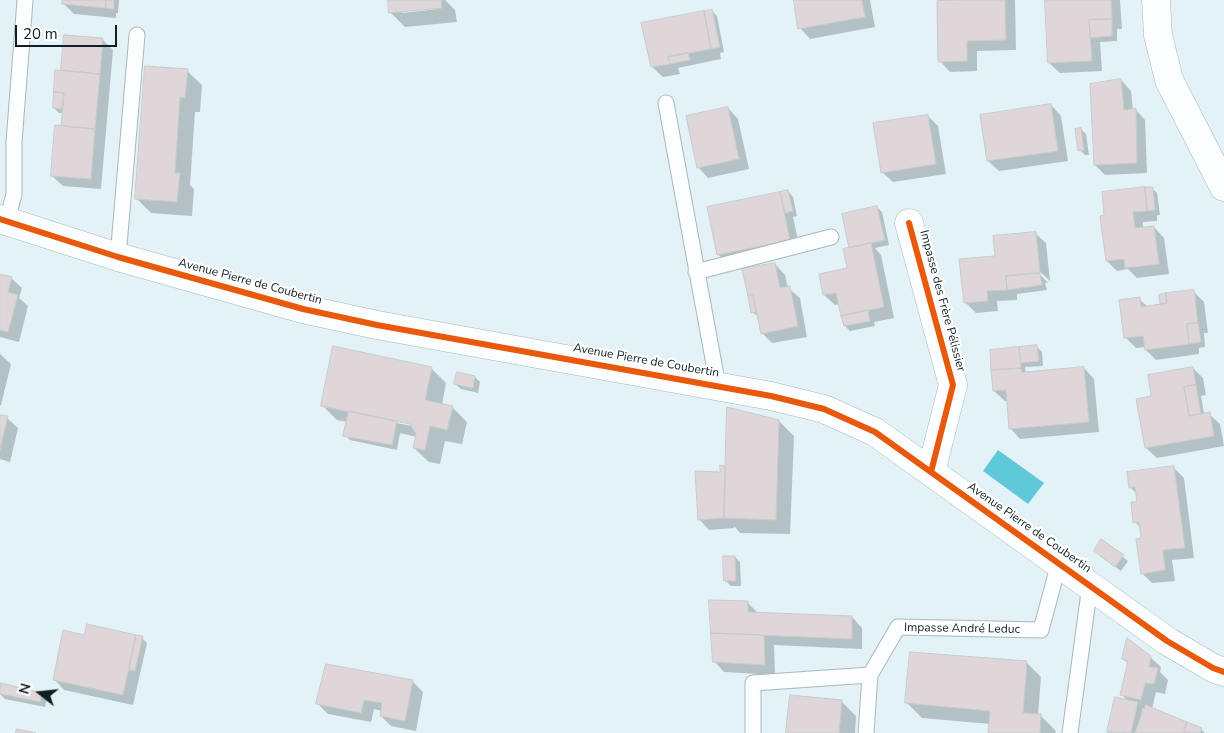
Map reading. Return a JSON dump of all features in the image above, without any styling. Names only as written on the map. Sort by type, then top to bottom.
[{"type":"street","points":[[1156,0],[1158,35],[1169,80],[1224,188]]},
{"type":"street","name":"Avenue Pierre de Coubertin","points":[[3,220],[118,257],[254,296],[377,325],[718,386],[824,409],[875,432],[1167,641],[1213,668],[1224,672]]},
{"type":"street","name":"Impasse des Frère Pélissier","points":[[908,223],[953,386],[931,472]]},
{"type":"lane","points":[[3,220],[14,194],[14,142],[25,0]]},
{"type":"lane","points":[[118,257],[137,35]]},
{"type":"lane","points":[[666,103],[718,386]]},
{"type":"lane","points":[[696,272],[831,237]]},
{"type":"lane","name":"Impasse André Leduc","points":[[866,733],[870,675],[898,627],[1041,630],[1059,564]]},
{"type":"lane","points":[[1070,733],[1090,586]]},
{"type":"lane","points":[[752,733],[753,683],[870,675]]},
{"type":"water","points":[[998,450],[1044,483],[1028,504],[983,471]]},
{"type":"building","points":[[63,0],[106,0],[106,8],[62,4]]},
{"type":"building","points":[[106,0],[114,0],[114,9],[106,8]]},
{"type":"building","points":[[388,0],[441,0],[442,8],[389,13]]},
{"type":"building","points":[[794,0],[862,0],[865,17],[798,29]]},
{"type":"building","points":[[1005,0],[1006,40],[967,41],[967,61],[938,62],[937,1]]},
{"type":"building","points":[[1045,0],[1111,0],[1112,19],[1089,20],[1092,61],[1048,63]]},
{"type":"building","points":[[712,10],[720,47],[711,49],[704,11]]},
{"type":"building","points":[[704,11],[711,49],[668,57],[670,64],[651,67],[641,23]]},
{"type":"building","points":[[1112,19],[1112,36],[1090,38],[1089,20]]},
{"type":"building","points":[[64,35],[103,38],[100,74],[61,70]]},
{"type":"building","points":[[688,53],[690,60],[670,64],[668,57]]},
{"type":"building","points":[[145,66],[188,69],[185,98],[180,97],[175,173],[180,173],[177,202],[135,199]]},
{"type":"building","points":[[55,70],[100,74],[95,129],[61,126],[64,93],[54,92]]},
{"type":"building","points":[[1121,79],[1124,110],[1136,108],[1137,163],[1094,165],[1090,84]]},
{"type":"building","points":[[54,92],[64,93],[62,109],[53,108]]},
{"type":"building","points":[[1051,104],[1058,151],[987,161],[980,115]]},
{"type":"building","points":[[728,107],[739,159],[697,168],[686,116]]},
{"type":"building","points":[[928,115],[936,164],[881,173],[873,123]]},
{"type":"building","points":[[55,125],[95,129],[91,179],[51,176]]},
{"type":"building","points":[[1081,128],[1084,150],[1078,151],[1075,129]]},
{"type":"building","points":[[1145,187],[1153,187],[1155,210],[1147,211]]},
{"type":"building","points":[[1145,187],[1147,211],[1133,212],[1135,228],[1154,226],[1159,264],[1125,268],[1124,259],[1106,261],[1100,216],[1104,215],[1102,192]]},
{"type":"building","points":[[788,190],[793,211],[785,213],[780,192]]},
{"type":"building","points":[[780,192],[790,240],[717,255],[707,207]]},
{"type":"building","points":[[877,206],[885,240],[849,248],[842,214]]},
{"type":"building","points":[[1036,232],[1040,273],[1006,276],[1007,290],[987,291],[988,301],[964,303],[959,259],[995,256],[993,236]]},
{"type":"building","points":[[871,243],[884,307],[841,316],[836,293],[823,295],[819,274],[847,268],[843,249]]},
{"type":"building","points":[[775,263],[780,288],[790,286],[798,326],[761,334],[753,294],[748,296],[742,269]]},
{"type":"building","points":[[1040,273],[1042,285],[1007,290],[1006,276]]},
{"type":"building","points":[[0,274],[12,277],[8,292],[18,295],[8,332],[0,330]]},
{"type":"building","points":[[1194,290],[1198,323],[1187,324],[1189,344],[1145,350],[1143,336],[1124,338],[1119,300],[1140,297],[1141,307],[1167,303],[1166,293]]},
{"type":"building","points":[[1166,293],[1167,303],[1160,304],[1159,295]]},
{"type":"building","points":[[753,294],[756,312],[751,313],[748,296]]},
{"type":"building","points":[[868,310],[870,321],[844,326],[841,316]]},
{"type":"building","points":[[1198,323],[1201,342],[1189,344],[1187,324]]},
{"type":"building","points":[[1037,345],[1039,361],[1021,363],[1019,347]]},
{"type":"building","points":[[333,346],[432,367],[425,400],[453,406],[447,430],[430,426],[425,450],[413,448],[416,434],[410,424],[321,406]]},
{"type":"building","points":[[1019,347],[1021,368],[991,370],[990,350]]},
{"type":"building","points":[[1084,367],[1089,422],[1009,429],[1006,390],[993,391],[991,370],[1021,368],[1022,372]]},
{"type":"building","points":[[1193,367],[1196,385],[1184,387],[1189,416],[1210,412],[1214,436],[1145,448],[1136,399],[1151,396],[1148,375]]},
{"type":"building","points":[[457,372],[475,376],[473,388],[454,384]]},
{"type":"building","points":[[1196,385],[1201,414],[1189,416],[1184,387]]},
{"type":"building","points":[[727,407],[779,420],[776,520],[724,518]]},
{"type":"building","points":[[349,411],[397,421],[392,445],[343,436]]},
{"type":"building","points":[[0,415],[8,416],[0,450]]},
{"type":"building","points":[[720,465],[726,466],[724,518],[698,520],[695,471],[720,472]]},
{"type":"building","points":[[1174,466],[1185,548],[1163,550],[1165,570],[1141,574],[1136,539],[1141,538],[1139,522],[1133,523],[1131,502],[1137,502],[1135,487],[1129,488],[1127,472]]},
{"type":"building","points":[[1101,539],[1124,555],[1115,567],[1094,551]]},
{"type":"building","points":[[723,556],[735,556],[736,581],[724,581]]},
{"type":"building","points":[[709,600],[748,601],[748,612],[852,616],[852,639],[711,633]]},
{"type":"building","points":[[87,624],[136,635],[123,695],[53,680],[63,630],[84,635]]},
{"type":"building","points":[[711,633],[764,635],[765,665],[713,662]]},
{"type":"building","points":[[136,635],[143,636],[135,671],[129,670]]},
{"type":"building","points":[[1127,638],[1151,656],[1149,667],[1158,668],[1154,684],[1145,683],[1141,700],[1120,695],[1128,661],[1122,659]]},
{"type":"building","points":[[910,652],[1027,661],[1023,713],[1041,714],[1040,733],[988,733],[990,711],[905,703]]},
{"type":"building","points":[[326,664],[413,680],[405,721],[380,716],[382,703],[364,700],[361,713],[316,704]]},
{"type":"building","points":[[1,683],[43,693],[40,702],[0,694]]},
{"type":"building","points":[[790,695],[842,700],[839,733],[786,733]]},
{"type":"building","points":[[1115,697],[1138,702],[1131,733],[1107,732]]},
{"type":"building","points":[[1146,705],[1187,722],[1184,731],[1190,733],[1135,733]]},
{"type":"building","points":[[1187,722],[1202,728],[1200,733],[1184,731]]},
{"type":"building","points":[[17,729],[36,733],[16,733]]},
{"type":"cycle path","points":[[0,219],[118,257],[303,309],[377,325],[771,396],[824,409],[875,432],[1167,641],[1213,668],[1224,672]]},
{"type":"cycle path","points":[[909,223],[953,385],[931,472]]}]
